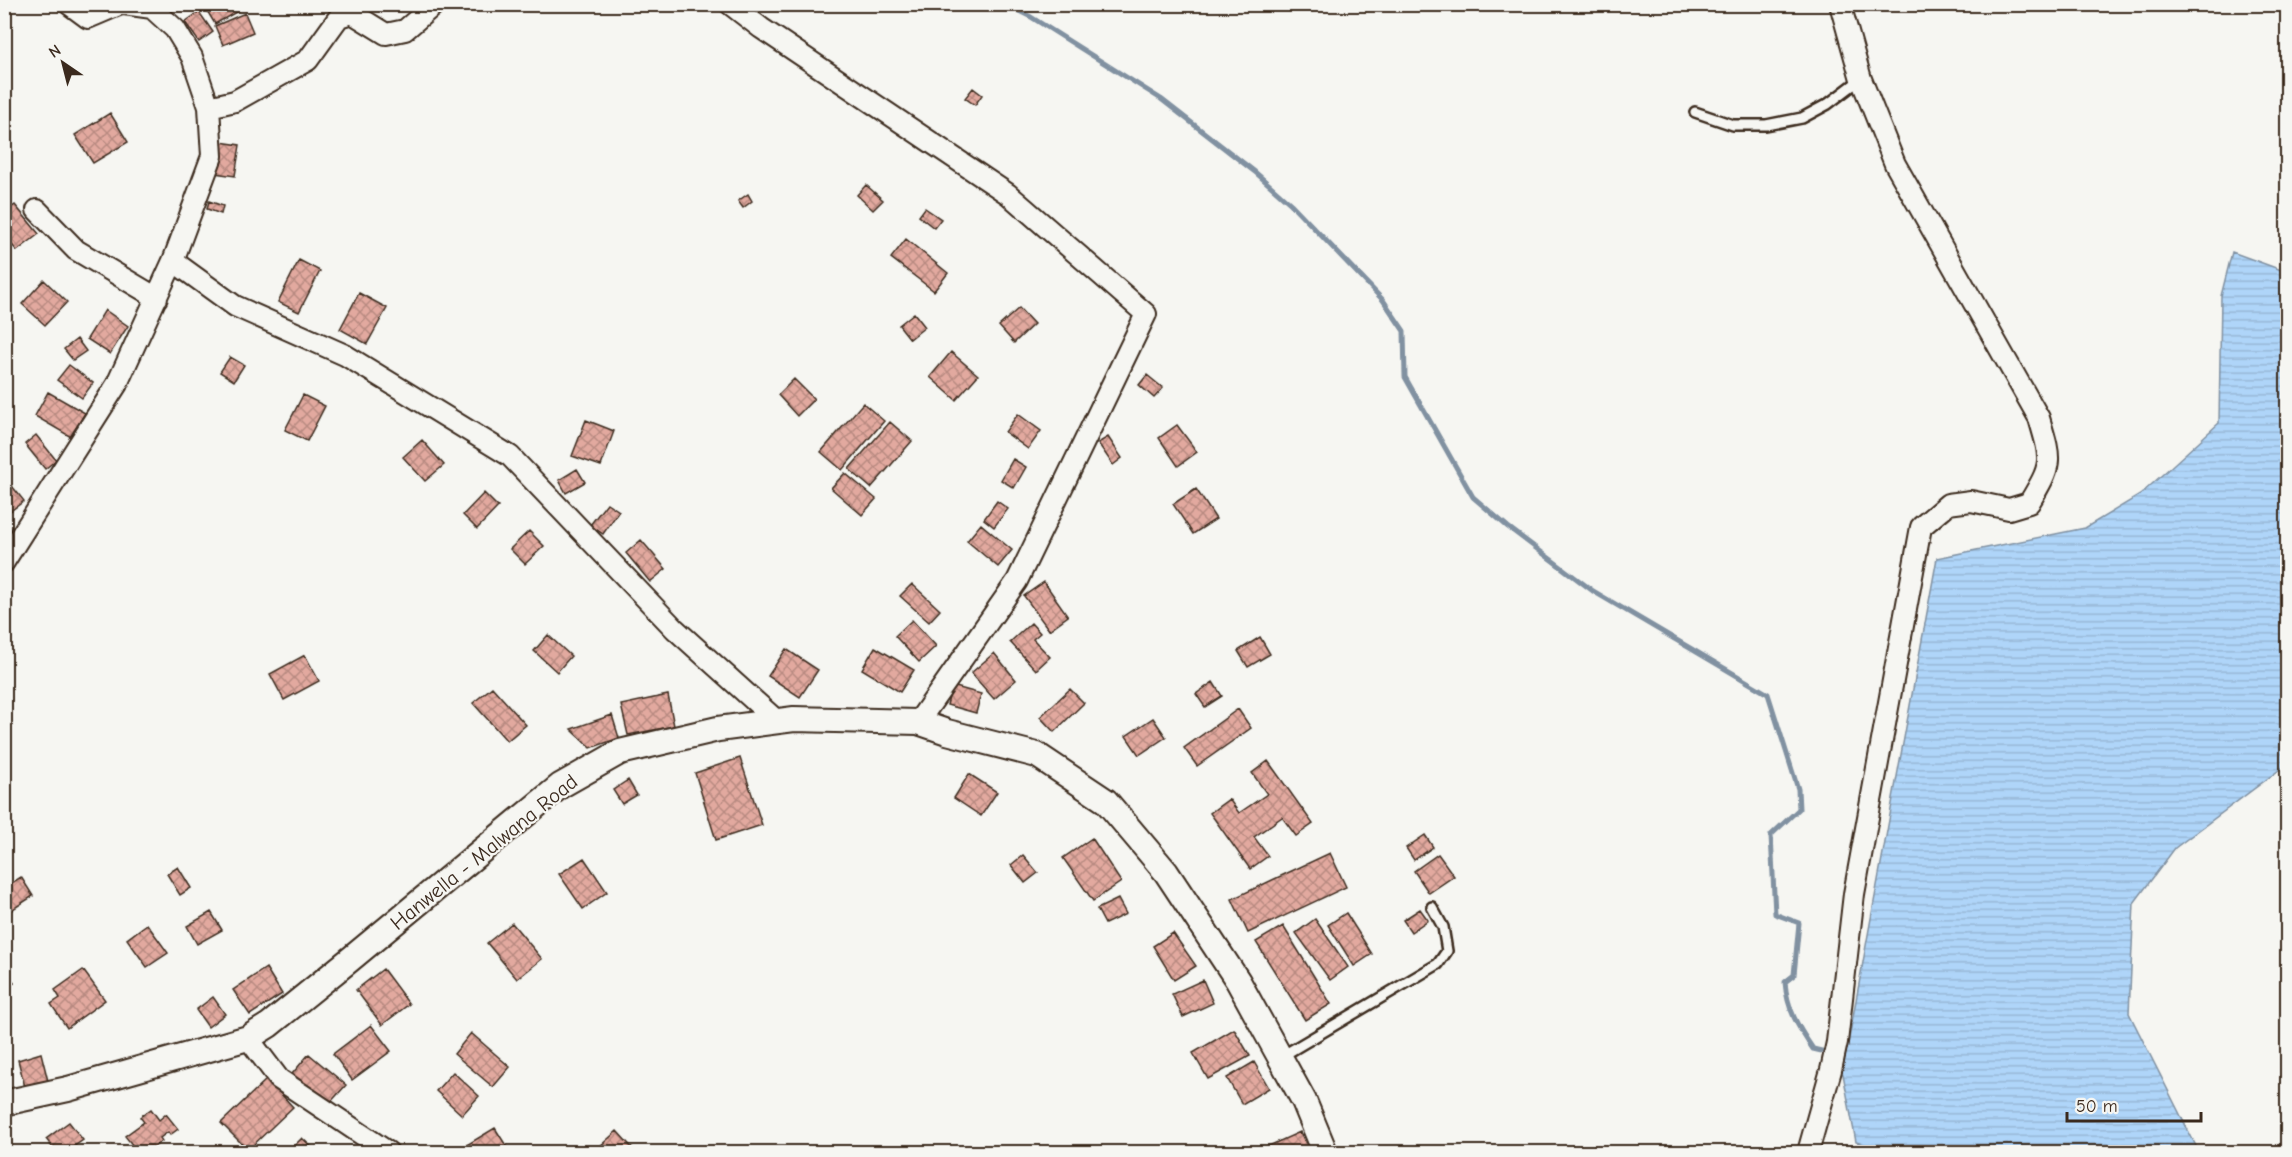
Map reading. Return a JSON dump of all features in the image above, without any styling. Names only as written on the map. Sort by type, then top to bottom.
[{"type":"street","points":[[4,562],[117,384],[173,261],[212,156],[209,107],[192,57],[175,29],[152,8],[123,4],[88,18],[69,4]]},
{"type":"street","points":[[209,107],[235,101],[308,60],[339,17],[352,13],[386,34],[405,30],[435,4]]},
{"type":"street","points":[[730,4],[761,28],[1008,194],[1146,314],[1017,581],[918,722]]},
{"type":"street","points":[[1808,1152],[1837,1042],[1854,894],[1921,527],[1948,504],[1971,501],[2009,509],[2029,503],[2048,472],[2048,449],[2039,418],[1895,164],[1861,78],[1840,4]]},
{"type":"street","points":[[37,210],[76,250],[157,298]]},
{"type":"street","points":[[173,261],[235,306],[345,355],[510,456],[675,628],[778,722]]},
{"type":"street","name":"Hanwella - Malwana Road","points":[[4,1103],[68,1089],[248,1038],[269,1025],[560,786],[620,752],[718,729],[794,718],[918,722],[947,732],[1037,755],[1106,801],[1166,872],[1238,981],[1304,1101],[1325,1152]]},
{"type":"street","points":[[248,1038],[279,1079],[388,1152]]},
{"type":"lane","points":[[1695,112],[1733,125],[1766,125],[1802,118],[1828,104],[1861,78]]},
{"type":"lane","points":[[1280,1057],[1438,964],[1447,951],[1443,927],[1432,906]]},
{"type":"water","points":[[2232,252],[2287,272],[2287,764],[2175,848],[2134,903],[2129,1013],[2199,1152],[1889,1152],[1856,1142],[1843,1074],[1831,1070],[1837,1042],[1848,1044],[1937,558],[2085,528],[2140,495],[2219,423],[2221,296]]},
{"type":"building","points":[[203,4],[243,4],[245,7],[215,24]]},
{"type":"building","points":[[199,12],[213,32],[199,42],[185,22]]},
{"type":"building","points":[[245,13],[253,32],[223,45],[215,26]]},
{"type":"building","points":[[973,88],[982,95],[975,105],[965,98]]},
{"type":"building","points":[[110,113],[128,142],[93,163],[75,135]]},
{"type":"building","points":[[220,142],[240,145],[235,176],[215,173]]},
{"type":"building","points":[[866,185],[883,200],[873,210],[857,195]]},
{"type":"building","points":[[748,194],[752,201],[743,208],[738,201]]},
{"type":"building","points":[[209,201],[223,206],[221,214],[207,209]]},
{"type":"building","points":[[15,205],[39,234],[17,251],[8,240],[4,242],[4,213]]},
{"type":"building","points":[[925,208],[941,219],[934,228],[919,216]]},
{"type":"building","points":[[906,239],[948,273],[934,291],[891,258]]},
{"type":"building","points":[[299,260],[320,271],[299,312],[278,302]]},
{"type":"building","points":[[44,280],[67,302],[45,325],[22,304]]},
{"type":"building","points":[[359,293],[387,308],[367,344],[340,329]]},
{"type":"building","points":[[1019,308],[1034,324],[1014,343],[999,326]]},
{"type":"building","points":[[105,310],[128,326],[110,354],[87,339]]},
{"type":"building","points":[[914,313],[925,327],[910,339],[899,325]]},
{"type":"building","points":[[77,339],[86,351],[73,360],[64,349]]},
{"type":"building","points":[[951,352],[978,375],[956,400],[930,377]]},
{"type":"building","points":[[230,357],[244,365],[234,381],[220,372]]},
{"type":"building","points":[[69,365],[93,383],[82,398],[57,380]]},
{"type":"building","points":[[1147,375],[1163,388],[1154,398],[1139,385]]},
{"type":"building","points":[[794,379],[814,399],[797,416],[778,395]]},
{"type":"building","points":[[48,392],[85,413],[71,437],[35,416]]},
{"type":"building","points":[[303,395],[325,406],[307,441],[285,430]]},
{"type":"building","points":[[863,403],[884,421],[842,470],[821,452]]},
{"type":"building","points":[[1018,414],[1041,431],[1028,449],[1005,432]]},
{"type":"building","points":[[586,420],[614,431],[601,466],[572,456]]},
{"type":"building","points":[[890,422],[912,441],[871,488],[849,469]]},
{"type":"building","points":[[1177,425],[1197,452],[1178,466],[1159,438]]},
{"type":"building","points":[[36,435],[56,460],[45,469],[25,444]]},
{"type":"building","points":[[1108,437],[1122,458],[1113,465],[1098,443]]},
{"type":"building","points":[[422,440],[444,465],[425,481],[403,457]]},
{"type":"building","points":[[1013,459],[1026,467],[1014,488],[1001,480]]},
{"type":"building","points":[[577,469],[585,482],[566,493],[559,480]]},
{"type":"building","points":[[845,473],[876,499],[862,515],[831,488]]},
{"type":"building","points":[[4,476],[24,501],[5,515],[4,515]]},
{"type":"building","points":[[1196,489],[1216,519],[1193,534],[1173,504]]},
{"type":"building","points":[[484,493],[498,507],[477,529],[463,515]]},
{"type":"building","points":[[997,501],[1008,509],[994,527],[984,519]]},
{"type":"building","points":[[607,503],[619,511],[603,534],[590,525]]},
{"type":"building","points":[[981,524],[1012,550],[998,567],[967,541]]},
{"type":"building","points":[[529,531],[544,546],[525,564],[510,549]]},
{"type":"building","points":[[641,540],[666,569],[650,582],[626,553]]},
{"type":"building","points":[[1044,582],[1068,616],[1049,630],[1024,596]]},
{"type":"building","points":[[912,584],[940,610],[929,622],[900,596]]},
{"type":"building","points":[[912,620],[936,646],[919,662],[895,636]]},
{"type":"building","points":[[1031,623],[1040,633],[1033,639],[1050,657],[1036,670],[1010,642]]},
{"type":"building","points":[[548,635],[571,656],[557,672],[534,651]]},
{"type":"building","points":[[1260,637],[1270,654],[1248,667],[1238,651]]},
{"type":"building","points":[[875,647],[914,670],[900,692],[862,669]]},
{"type":"building","points":[[786,649],[818,670],[800,697],[768,676]]},
{"type":"building","points":[[994,653],[1016,680],[994,699],[971,673]]},
{"type":"building","points":[[305,655],[319,681],[284,700],[270,674]]},
{"type":"building","points":[[1213,682],[1222,696],[1205,707],[1196,694]]},
{"type":"building","points":[[952,686],[981,694],[976,713],[947,705]]},
{"type":"building","points":[[492,687],[526,725],[507,741],[473,703]]},
{"type":"building","points":[[1070,689],[1084,703],[1054,732],[1040,717]]},
{"type":"building","points":[[668,695],[674,726],[628,735],[621,705]]},
{"type":"building","points":[[1238,709],[1251,728],[1197,766],[1184,748]]},
{"type":"building","points":[[612,715],[619,738],[591,748],[571,729]]},
{"type":"building","points":[[1153,718],[1166,737],[1139,755],[1126,736]]},
{"type":"building","points":[[740,758],[762,825],[716,840],[695,773]]},
{"type":"building","points":[[1268,761],[1313,824],[1296,836],[1282,817],[1254,837],[1268,856],[1250,869],[1210,813],[1229,799],[1239,813],[1267,794],[1252,773]]},
{"type":"building","points":[[969,774],[997,792],[981,816],[954,798]]},
{"type":"building","points":[[628,780],[637,795],[622,804],[613,790]]},
{"type":"building","points":[[1425,835],[1433,847],[1414,860],[1406,848]]},
{"type":"building","points":[[1092,838],[1121,882],[1093,901],[1063,858]]},
{"type":"building","points":[[1330,853],[1346,887],[1248,933],[1232,899]]},
{"type":"building","points":[[1438,854],[1454,876],[1429,893],[1414,871]]},
{"type":"building","points":[[1023,855],[1038,873],[1025,883],[1011,865]]},
{"type":"building","points":[[584,858],[607,892],[583,909],[559,874]]},
{"type":"building","points":[[178,867],[191,888],[180,895],[167,874]]},
{"type":"building","points":[[21,877],[33,896],[10,911],[4,902],[4,888]]},
{"type":"building","points":[[1118,899],[1126,914],[1105,924],[1097,909]]},
{"type":"building","points":[[1420,909],[1428,920],[1411,932],[1403,920]]},
{"type":"building","points":[[211,912],[222,930],[197,944],[187,926]]},
{"type":"building","points":[[1346,913],[1372,954],[1354,966],[1328,925]]},
{"type":"building","points":[[1315,919],[1348,967],[1330,980],[1296,933]]},
{"type":"building","points":[[512,923],[542,959],[517,979],[487,943]]},
{"type":"building","points":[[147,924],[168,953],[147,967],[127,939]]},
{"type":"building","points":[[1283,926],[1331,1004],[1305,1020],[1256,942]]},
{"type":"building","points":[[1173,933],[1196,966],[1174,980],[1153,946]]},
{"type":"building","points":[[266,968],[282,994],[250,1015],[233,990]]},
{"type":"building","points":[[4,969],[14,983],[4,990]]},
{"type":"building","points":[[383,969],[409,1004],[382,1025],[356,990]]},
{"type":"building","points":[[83,970],[105,1000],[67,1028],[51,1004],[60,998],[55,990]]},
{"type":"building","points":[[1203,980],[1213,1003],[1183,1017],[1172,994]]},
{"type":"building","points":[[213,997],[225,1014],[208,1027],[196,1010]]},
{"type":"building","points":[[371,1025],[391,1051],[352,1080],[333,1054]]},
{"type":"building","points":[[1234,1029],[1250,1056],[1208,1079],[1193,1053]]},
{"type":"building","points":[[471,1033],[510,1067],[493,1087],[454,1054]]},
{"type":"building","points":[[41,1053],[48,1081],[25,1087],[18,1060]]},
{"type":"building","points":[[309,1054],[346,1085],[328,1105],[292,1074]]},
{"type":"building","points":[[1254,1062],[1269,1088],[1242,1104],[1227,1078]]},
{"type":"building","points":[[453,1072],[479,1096],[462,1115],[436,1091]]},
{"type":"building","points":[[267,1079],[293,1107],[248,1150],[221,1123]]},
{"type":"building","points":[[151,1109],[159,1120],[166,1114],[178,1129],[170,1135],[168,1132],[160,1138],[162,1141],[147,1152],[138,1152],[125,1136],[144,1122],[140,1117]]},
{"type":"building","points":[[69,1122],[83,1140],[66,1152],[56,1152],[46,1139]]},
{"type":"building","points":[[495,1128],[510,1152],[469,1152],[465,1146]]},
{"type":"building","points":[[617,1131],[636,1152],[604,1152],[599,1147]]},
{"type":"building","points":[[1300,1132],[1309,1150],[1264,1152],[1262,1149]]},
{"type":"building","points":[[302,1138],[317,1152],[288,1152]]},
{"type":"waterway","points":[[1005,4],[1031,17],[1161,99],[1255,172],[1291,204],[1383,300],[1404,331],[1405,377],[1473,497],[1508,527],[1593,591],[1768,694],[1798,789],[1799,809],[1771,835],[1775,914],[1799,923],[1794,975],[1785,982],[1786,992],[1794,1017],[1813,1049],[1830,1053]]}]
